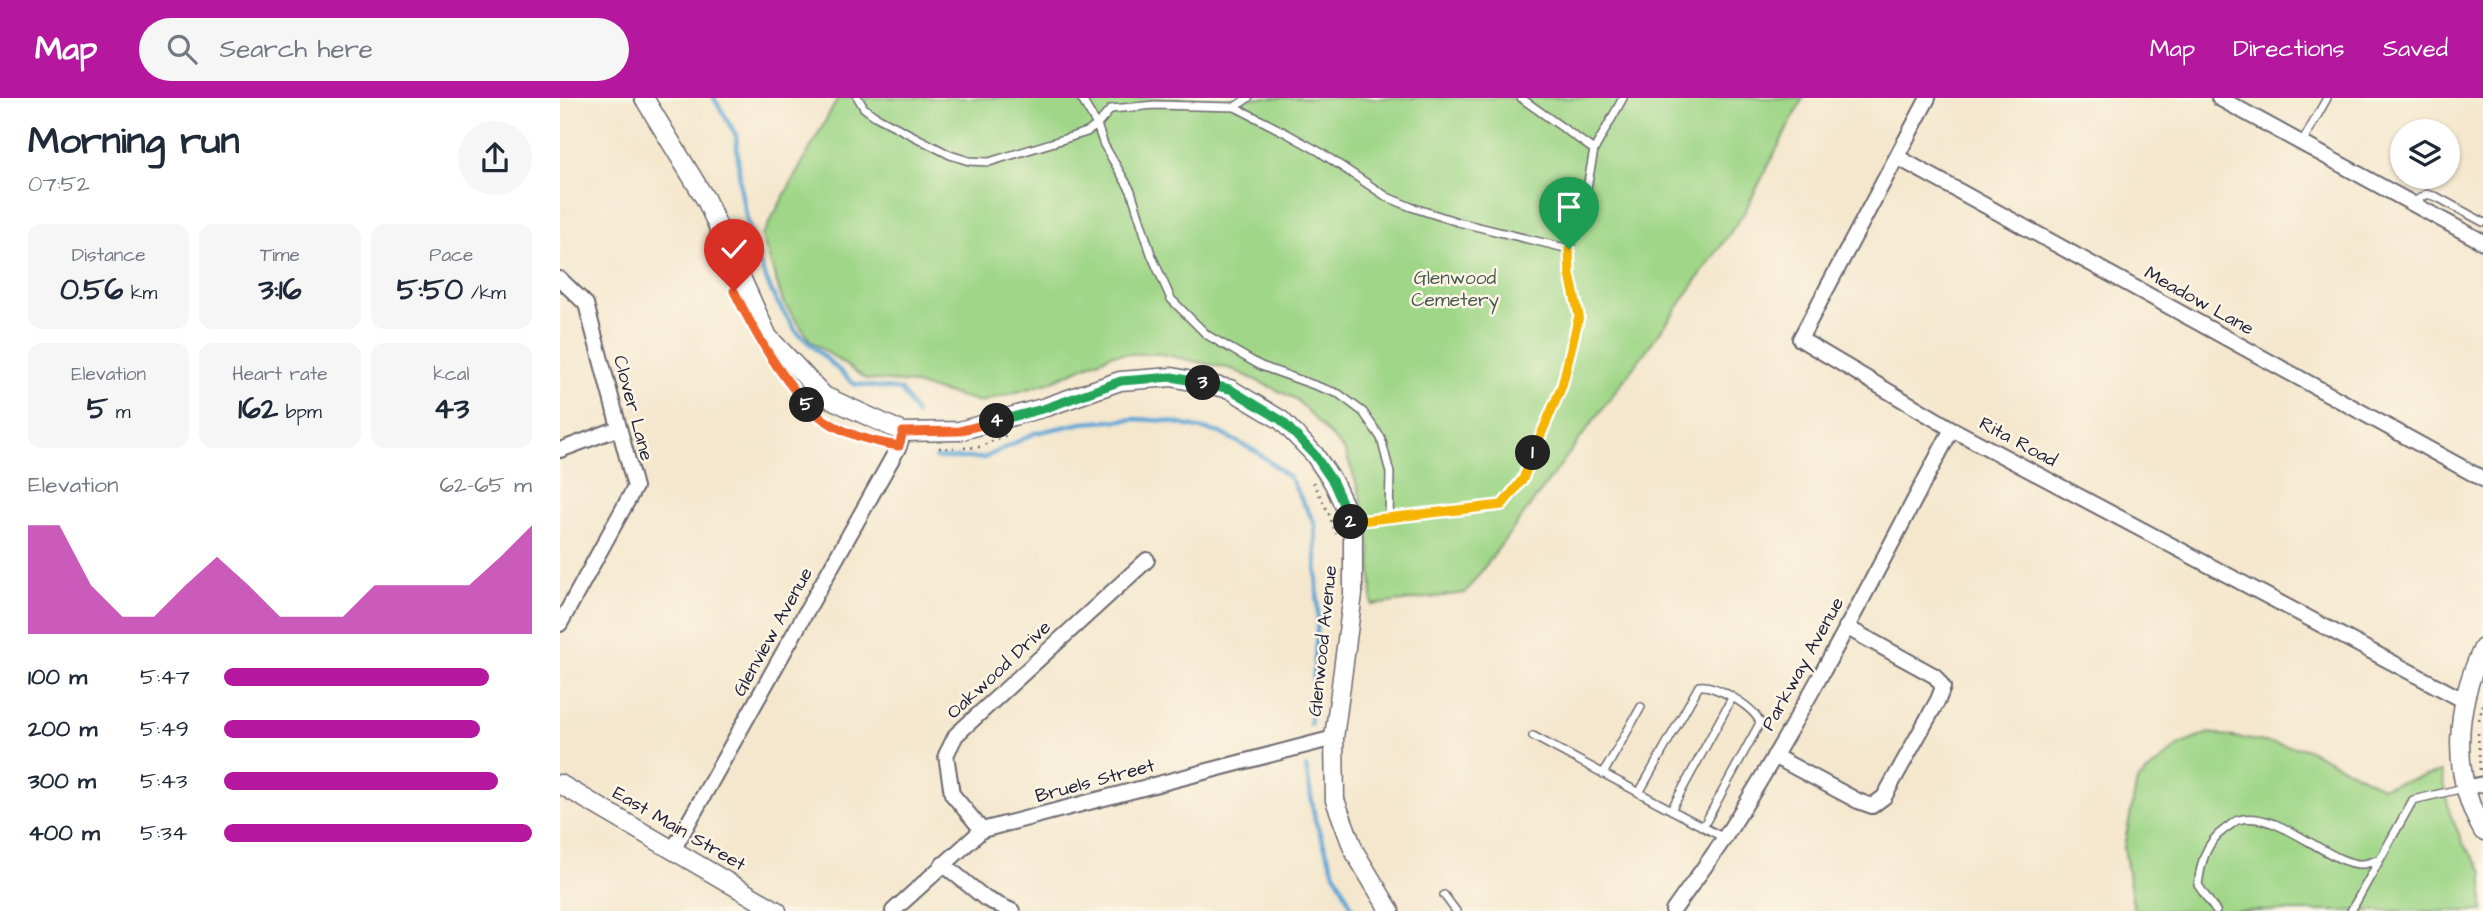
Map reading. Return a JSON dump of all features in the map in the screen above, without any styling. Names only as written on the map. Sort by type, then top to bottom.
[{"type":"street","name":"Glenwood Avenue","points":[[644,98],[706,200],[768,337],[824,396],[901,439],[959,431],[1046,408],[1121,381],[1172,377],[1230,389],[1281,420],[1314,454],[1333,482],[1352,522],[1353,594],[1334,738],[1335,800],[1354,851],[1390,911]]},
{"type":"street","name":"Rita Road","points":[[1928,98],[1800,339],[1952,429],[2463,700]]},
{"type":"street","points":[[2219,98],[2483,242]]},
{"type":"street","name":"Meadow Lane","points":[[1897,157],[2483,479]]},
{"type":"street","name":"Clover Lane","points":[[560,279],[586,304],[635,487],[560,624]]},
{"type":"street","points":[[560,450],[619,428]]},
{"type":"street","name":"Parkway Avenue","points":[[1673,911],[1724,838],[1774,756],[1952,429]]},
{"type":"street","name":"Glenview Avenue","points":[[673,850],[901,439]]},
{"type":"street","name":"Oakwood Drive","points":[[982,830],[952,794],[946,755],[956,735],[1147,560]]},
{"type":"street","points":[[1774,756],[1872,806],[1884,797],[1943,687],[1935,676],[1846,627]]},
{"type":"street","points":[[2483,648],[2463,700],[2460,746],[2477,785],[2483,831]]},
{"type":"street","name":"Bruels Street","points":[[893,911],[982,830],[1334,738]]},
{"type":"street","name":"East Main Street","points":[[560,784],[774,910]]},
{"type":"street","points":[[943,864],[986,899],[1012,911]]},
{"type":"lane","points":[[858,98],[864,108],[875,116],[950,155],[968,161],[989,162],[1087,132],[1111,109],[1155,105],[1235,107],[1320,152],[1387,197],[1411,208],[1569,249]]},
{"type":"lane","points":[[1081,98],[1131,191],[1151,254],[1171,299],[1207,335],[1261,366],[1339,394],[1363,412],[1381,438],[1390,473],[1389,519]]},
{"type":"lane","points":[[1235,107],[1248,98]]},
{"type":"lane","points":[[1521,98],[1594,150]]},
{"type":"lane","points":[[1352,522],[1488,509],[1502,505],[1523,479],[1541,430],[1562,386],[1572,350],[1579,316],[1570,275],[1569,249],[1582,215],[1594,150],[1623,98]]},
{"type":"lane","points":[[2302,143],[2327,98]]},
{"type":"lane","points":[[2412,203],[2426,194],[2437,197],[2483,222]]},
{"type":"lane","points":[[1639,793],[1699,686],[1707,685],[1732,698],[1752,710],[1759,723],[1703,827]]},
{"type":"lane","points":[[1671,810],[1732,698]]},
{"type":"lane","points":[[1603,774],[1641,707]]},
{"type":"lane","points":[[1533,736],[1724,838]]},
{"type":"lane","points":[[2351,911],[2413,800],[2477,785]]},
{"type":"lane","points":[[2216,911],[2198,886],[2202,859],[2215,836],[2238,820],[2258,820],[2281,827],[2346,860],[2363,864],[2380,859]]},
{"type":"lane","points":[[1444,895],[1456,911]]},
{"type":"path","points":[[780,373],[820,419],[866,441],[901,439]]},
{"type":"path","points":[[934,448],[979,446],[1016,432]]},
{"type":"path","points":[[1310,477],[1328,512],[1339,544]]},
{"type":"path","points":[[2477,785],[2477,727],[2483,704]]},
{"type":"green space","name":"Glenwood Cemetery","points":[[838,98],[1803,98],[1744,213],[1668,321],[1465,593],[1372,605],[1371,551],[1359,491],[1345,451],[1296,399],[1232,369],[1161,354],[1113,354],[1048,383],[981,402],[909,383],[866,379],[811,341],[783,302],[762,236]]},
{"type":"green space","points":[[2209,733],[2307,749],[2382,787],[2441,772],[2450,814],[2464,845],[2483,871],[2483,911],[2134,911],[2124,847],[2137,781],[2179,745]]},
{"type":"waterway","points":[[714,98],[736,135],[741,191],[749,229],[775,299],[796,331],[854,384],[901,390],[916,414]]},
{"type":"waterway","points":[[935,458],[984,458],[1035,433],[1082,423],[1137,419],[1167,421],[1220,433],[1257,452],[1290,478],[1315,524],[1318,618],[1310,724]]},
{"type":"waterway","points":[[1306,767],[1315,820],[1333,869],[1354,911]]},
{"type":"route","points":[[734,291],[760,344],[787,383],[820,419],[866,441],[899,446],[903,432],[959,431],[1046,408],[1121,381],[1172,377],[1230,389],[1281,420],[1314,454],[1333,482],[1352,522],[1488,509],[1502,505],[1514,493],[1523,479],[1541,430],[1562,386],[1572,350],[1579,316],[1570,275],[1569,249]]}]
